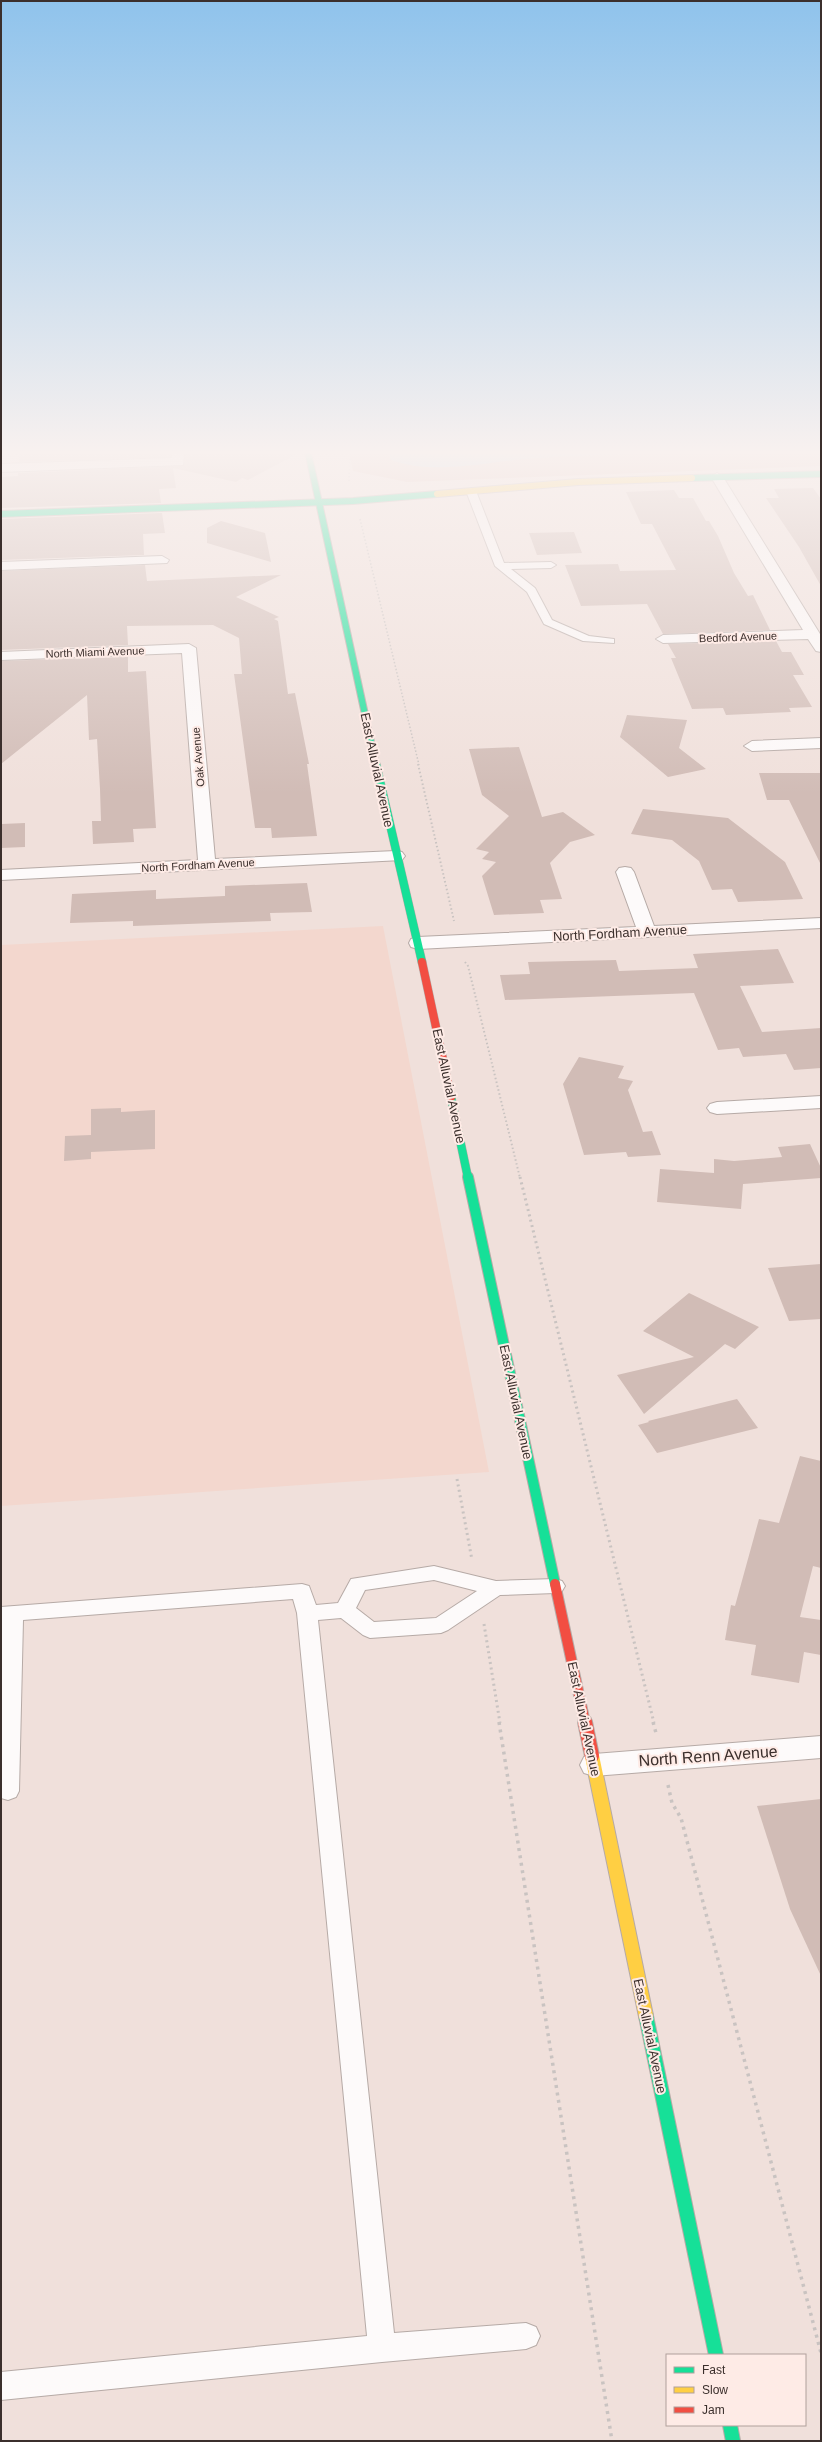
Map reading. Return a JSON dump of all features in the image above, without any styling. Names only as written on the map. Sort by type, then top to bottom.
[{"type":"street","name":"East Alluvial Avenue","points":[[333,566],[396,856],[418,943],[594,1765],[716,2354]]},
{"type":"street","points":[[771,566],[821,648]]},
{"type":"street","name":"Bedford Avenue","points":[[663,639],[813,634]]},
{"type":"street","name":"North Miami Avenue","points":[[1,656],[189,648]]},
{"type":"street","name":"Oak Avenue","points":[[189,648],[207,865]]},
{"type":"street","points":[[752,746],[821,743]]},
{"type":"street","name":"North Fordham Avenue","points":[[1,875],[396,856]]},
{"type":"street","points":[[625,872],[647,932]]},
{"type":"street","name":"North Fordham Avenue","points":[[418,943],[821,923]]},
{"type":"street","points":[[717,1108],[821,1102]]},
{"type":"street","name":"North Renn Avenue","points":[[594,1765],[821,1747]]},
{"type":"street","points":[[730,2426],[733,2441]]},
{"type":"lane","points":[[500,566],[532,590],[548,622],[587,639],[610,641]]},
{"type":"lane","points":[[345,1610],[358,1584],[434,1573],[484,1590],[555,1586]]},
{"type":"lane","points":[[307,1613],[345,1610],[370,1630],[441,1625],[484,1590]]},
{"type":"lane","points":[[8,1791],[7,1613],[302,1591],[307,1613],[382,2348]]},
{"type":"lane","points":[[1,2386],[382,2348],[526,2336]]},
{"type":"path","points":[[371,566],[455,918],[452,926]]},
{"type":"path","points":[[460,958],[468,966],[653,1720]]},
{"type":"path","points":[[457,1479],[484,1590],[491,1664],[612,2441]]},
{"type":"path","points":[[672,1803],[681,1818],[821,2353]]},
{"type":"shaded area","points":[[383,926],[489,1472],[1,1506],[1,945]]},
{"type":"building","points":[[145,566],[147,581],[281,575],[236,597],[279,617],[274,619],[278,621],[288,694],[295,693],[309,764],[307,764],[317,836],[272,838],[271,828],[255,828],[234,674],[242,674],[239,638],[213,625],[127,626],[128,645],[1,650],[1,571]]},
{"type":"building","points":[[565,566],[619,566],[620,571],[676,570],[674,566],[731,566],[748,596],[753,595],[770,630],[663,634],[647,604],[581,606]]},
{"type":"building","points":[[810,566],[821,566],[821,586]]},
{"type":"building","points":[[776,641],[782,652],[791,652],[804,675],[793,675],[812,707],[789,708],[791,712],[726,715],[723,708],[692,709],[671,658],[676,658],[668,644]]},
{"type":"building","points":[[128,657],[128,672],[146,671],[156,828],[133,829],[134,842],[93,844],[92,821],[101,821],[100,789],[97,739],[89,740],[87,695],[1,764],[1,661]]},
{"type":"building","points":[[627,715],[687,720],[679,748],[706,769],[668,777],[620,737]]},
{"type":"building","points":[[519,747],[542,817],[563,812],[595,835],[570,842],[550,863],[562,899],[540,900],[544,913],[494,915],[482,876],[496,862],[482,859],[489,852],[476,849],[509,816],[482,795],[469,749]]},
{"type":"building","points":[[759,773],[821,773],[821,865],[789,800],[767,800]]},
{"type":"building","points":[[643,809],[728,818],[785,862],[803,899],[738,902],[732,889],[712,890],[699,861],[672,840],[631,834]]},
{"type":"building","points":[[25,823],[25,847],[1,848],[2,824]]},
{"type":"building","points":[[307,883],[312,912],[270,913],[271,921],[133,926],[133,921],[70,923],[72,894],[156,890],[156,899],[225,896],[225,886]]},
{"type":"building","points":[[778,949],[794,983],[740,986],[762,1032],[821,1028],[821,1068],[794,1070],[786,1054],[743,1057],[739,1048],[718,1050],[694,993],[505,1000],[500,975],[530,974],[528,962],[616,960],[619,971],[698,968],[693,954]]},
{"type":"building","points":[[579,1057],[624,1066],[618,1078],[633,1081],[628,1090],[643,1132],[652,1131],[661,1155],[628,1157],[626,1152],[584,1155],[563,1084]]},
{"type":"building","points":[[121,1108],[121,1112],[155,1110],[155,1149],[91,1152],[91,1159],[64,1161],[65,1136],[91,1135],[91,1109]]},
{"type":"building","points":[[810,1144],[821,1168],[821,1178],[743,1184],[741,1209],[657,1202],[660,1169],[714,1173],[714,1159],[734,1161],[782,1157],[778,1147]]},
{"type":"building","points":[[821,1264],[821,1319],[789,1321],[768,1268]]},
{"type":"building","points":[[689,1293],[759,1327],[735,1349],[725,1344],[644,1414],[617,1375],[694,1357],[643,1331]]},
{"type":"building","points":[[737,1399],[758,1428],[657,1453],[638,1425],[649,1422],[648,1421]]},
{"type":"building","points":[[800,1456],[821,1461],[821,1568],[813,1566],[800,1617],[821,1620],[821,1655],[804,1652],[799,1683],[751,1675],[756,1645],[725,1640],[731,1605],[735,1606],[759,1519],[779,1523]]},
{"type":"building","points":[[821,1799],[821,1976],[790,1909],[757,1806]]},
{"type":"traffic: fast","points":[[333,566],[396,856],[422,962]]},
{"type":"traffic: fast","points":[[451,1097],[555,1584]]},
{"type":"traffic: fast","points":[[646,2016],[716,2354]]},
{"type":"traffic: fast","points":[[730,2426],[733,2441]]},
{"type":"traffic: slow","points":[[592,1756],[646,2016]]},
{"type":"traffic: jam","points":[[422,962],[451,1097]]},
{"type":"traffic: jam","points":[[555,1584],[592,1756]]}]
